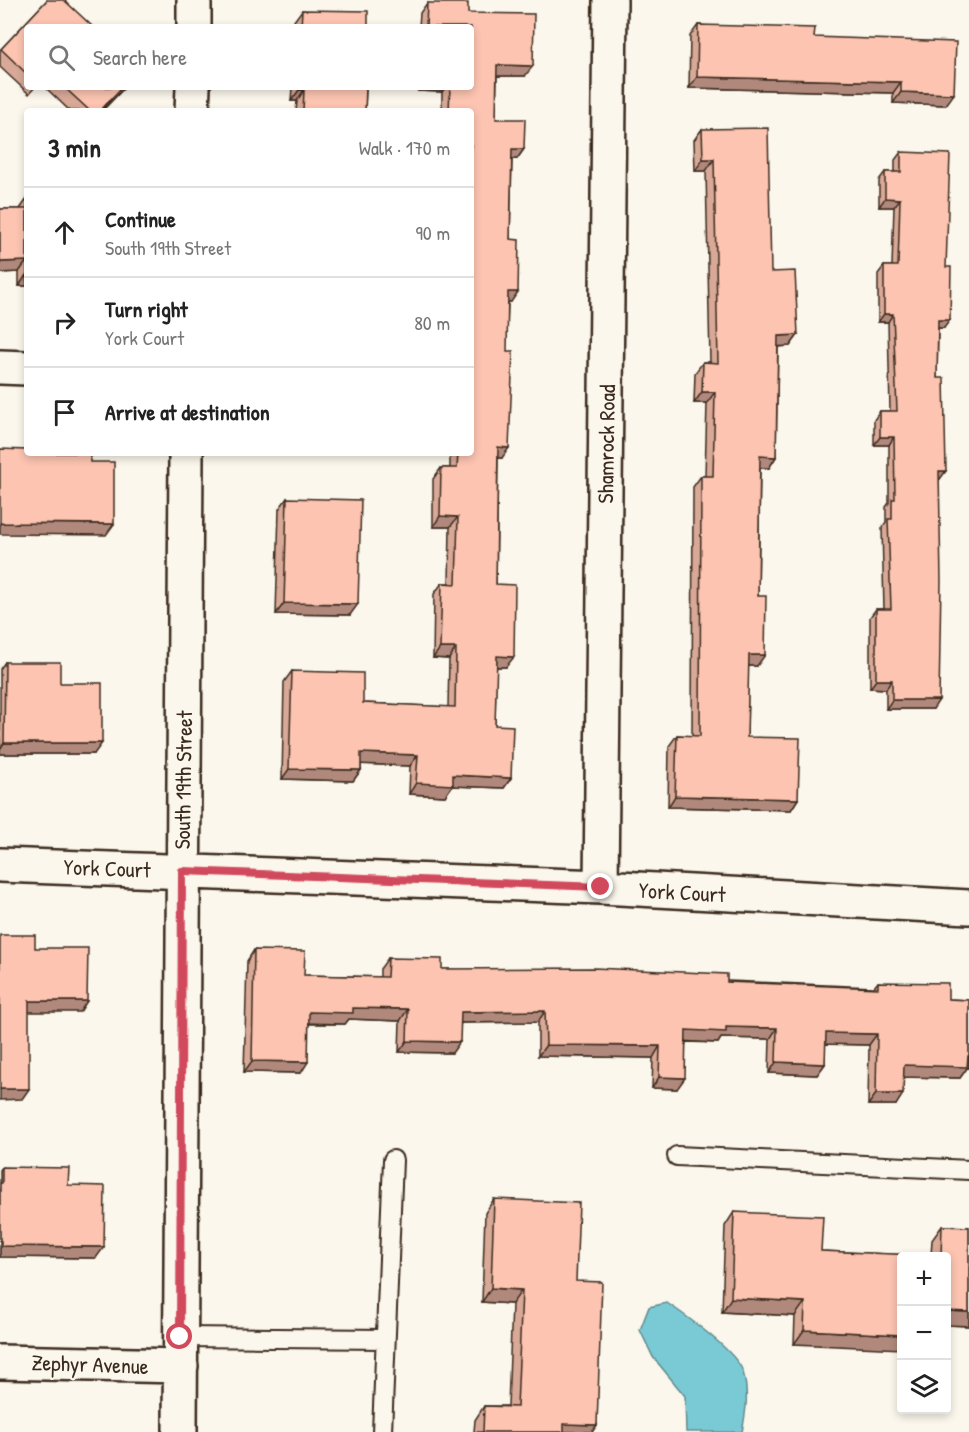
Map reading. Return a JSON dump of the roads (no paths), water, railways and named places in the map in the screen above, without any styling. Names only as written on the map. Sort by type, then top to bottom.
[{"type":"street","points":[[194,0],[194,24]]},
{"type":"street","name":"Shamrock Road","points":[[601,887],[610,0]]},
{"type":"street","points":[[192,108],[193,90]]},
{"type":"street","points":[[0,367],[24,368]]},
{"type":"street","name":"South 19th Street","points":[[180,1432],[186,456]]},
{"type":"street","name":"York Court","points":[[0,865],[601,887],[969,908]]},
{"type":"street","name":"Zephyr Avenue","points":[[0,1362],[180,1352]]},
{"type":"lane","points":[[677,1156],[969,1170]]},
{"type":"lane","points":[[382,1432],[393,1160]]},
{"type":"lane","points":[[180,1352],[385,1339]]},
{"type":"water","points":[[667,1303],[710,1334],[739,1364],[745,1380],[746,1394],[742,1432],[686,1432],[685,1396],[653,1357],[640,1330],[649,1307]]}]
